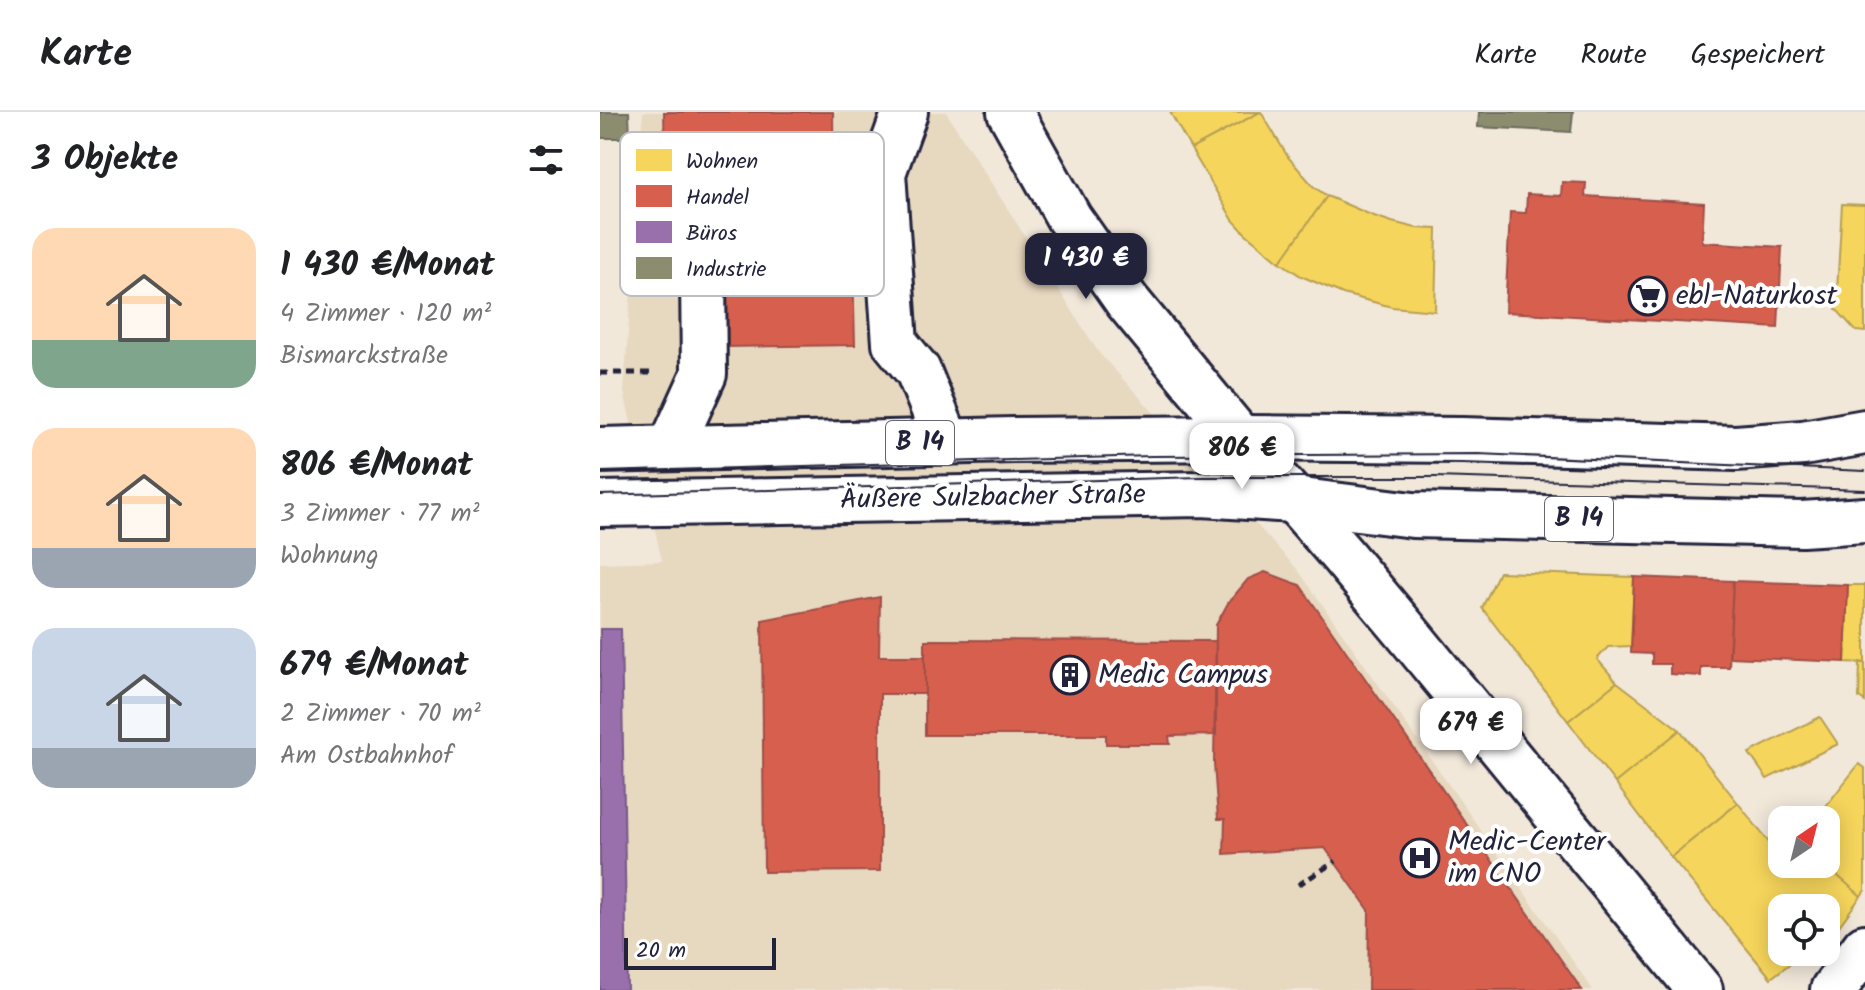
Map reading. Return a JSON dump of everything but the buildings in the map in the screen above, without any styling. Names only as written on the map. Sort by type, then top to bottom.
[{"type":"main road","points":[[884,170],[905,112]]},
{"type":"main road","points":[[1010,112],[1069,218],[1127,301],[1404,629],[1700,990]]},
{"type":"main road","points":[[671,447],[704,374],[703,296]]},
{"type":"main road","points":[[882,296],[895,343],[918,371],[947,442]]},
{"type":"main road","name":"Äußere Sulzbacher Straße","points":[[600,450],[1240,438],[1462,440],[1736,448],[1803,443],[1865,432]]},
{"type":"main road","name":"Äußere Sulzbacher Straße","points":[[600,504],[1202,494],[1294,500],[1433,516],[1802,524],[1865,520]]},
{"type":"main road","points":[[1833,990],[1865,947]]},
{"type":"path","points":[[1298,885],[1336,861]]},
{"type":"shaded area","points":[[643,112],[946,112],[1099,353],[1298,570],[1593,990],[600,990],[600,563],[662,561],[624,392],[631,296],[884,296],[884,132],[642,132]]},
{"type":"tram line","points":[[600,472],[1151,456],[1478,454],[1865,471]]},
{"type":"tram line","points":[[600,495],[1200,477],[1435,477],[1865,490]]},
{"type":"place","name":"ebl-Naturkost","points":[[1648,296]]},
{"type":"place","name":"Medic Campus","points":[[1070,675]]},
{"type":"place","name":"Medic-Center im CNO","points":[[1420,858]]}]
